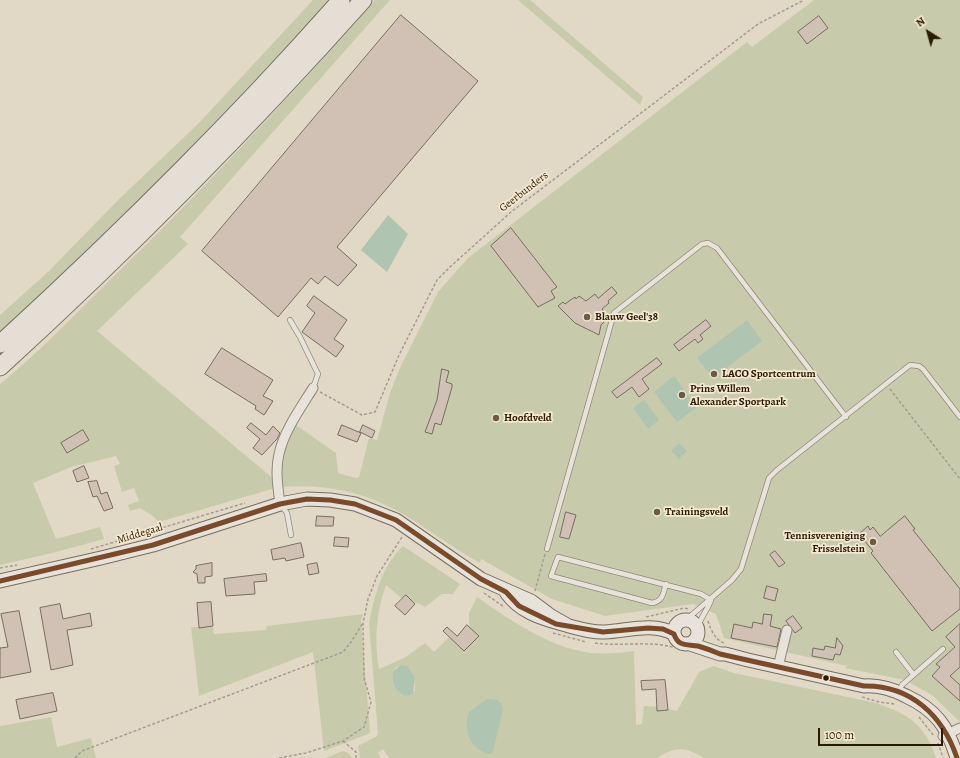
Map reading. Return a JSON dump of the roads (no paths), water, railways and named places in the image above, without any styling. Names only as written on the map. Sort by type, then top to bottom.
[{"type":"highway","points":[[0,344],[112,240],[297,49],[340,0]]},
{"type":"highway","points":[[0,367],[160,215],[303,68],[363,0]]},
{"type":"street","points":[[280,504],[278,475],[279,455],[289,428],[313,388]]},
{"type":"street","name":"Middegaal","points":[[0,580],[153,545],[280,504],[307,499],[330,500],[355,504],[381,513],[408,528],[481,579],[506,592],[525,610],[556,624],[567,625]]},
{"type":"street","name":"Middegaal","points":[[506,592],[514,593],[531,601],[551,616],[567,625],[582,630],[603,632],[648,628],[663,629],[674,634]]},
{"type":"street","points":[[683,621],[693,622],[692,639],[681,644],[676,640],[674,634],[675,627],[683,621]]},
{"type":"street","name":"Middegaal","points":[[629,629],[636,625],[647,623],[683,621]]},
{"type":"street","points":[[778,667],[787,630]]},
{"type":"street","points":[[692,639],[720,654],[778,667],[860,691],[873,685],[899,699],[921,703],[931,711],[951,733],[957,758]]},
{"type":"street","points":[[950,758],[951,733]]},
{"type":"lane","points":[[547,549],[614,313],[702,244],[708,243],[717,248],[846,417]]},
{"type":"lane","points":[[290,320],[318,374],[313,388]]},
{"type":"lane","points":[[683,621],[704,603],[710,600],[732,580],[741,569],[769,478],[777,470],[910,365],[919,366],[960,417]]},
{"type":"lane","points":[[280,504],[287,513],[291,536]]},
{"type":"lane","points":[[666,584],[662,598],[658,602],[652,603],[552,576],[558,557],[666,584],[701,594],[710,600]]},
{"type":"lane","points":[[692,639],[699,621],[709,607],[710,600]]},
{"type":"lane","points":[[899,699],[902,685],[944,649]]},
{"type":"lane","points":[[896,652],[913,674]]},
{"type":"place","name":"Blauw Geel'38","points":[[587,317]]},
{"type":"place","name":"LACO Sportcentrum","points":[[714,374]]},
{"type":"place","name":"Prins Willem Alexander Sportpark","points":[[682,395]]},
{"type":"place","name":"Hoofdveld","points":[[496,418]]},
{"type":"place","name":"Trainingsveld","points":[[657,512]]},
{"type":"place","name":"Tennisvereniging Frisselstein","points":[[873,542]]}]
